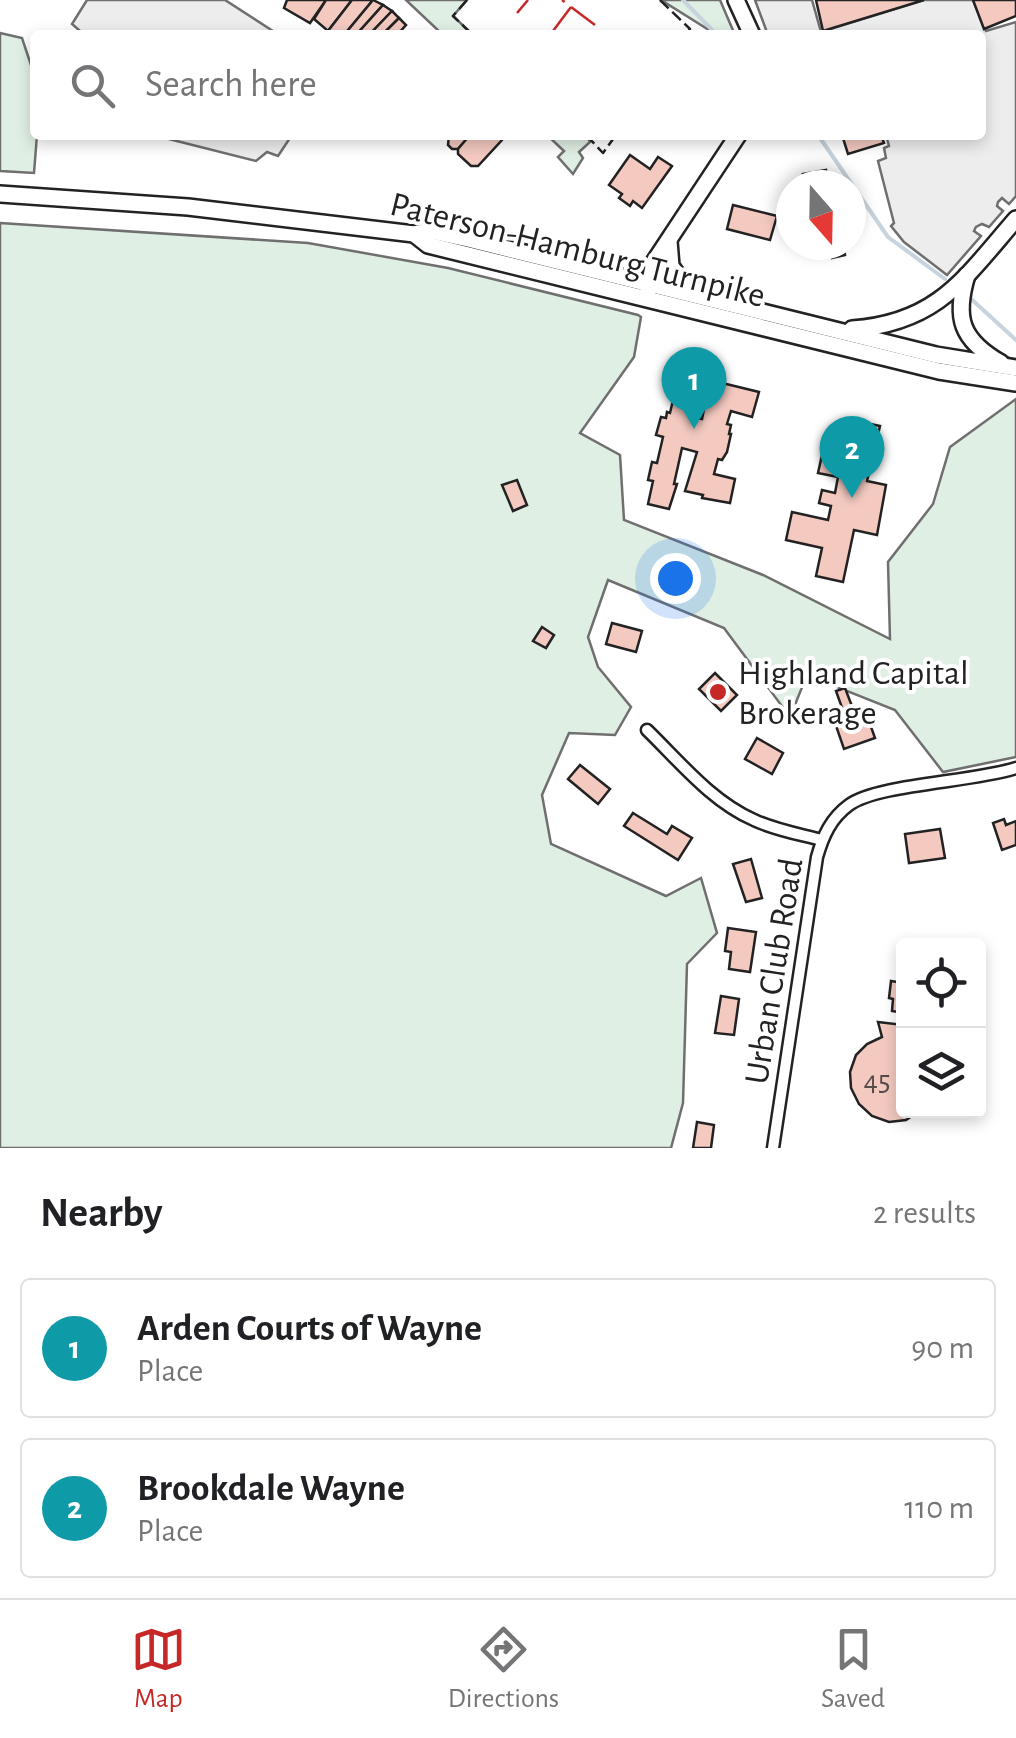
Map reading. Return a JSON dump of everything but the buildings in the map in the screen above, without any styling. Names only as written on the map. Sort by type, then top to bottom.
[{"type":"main road","points":[[736,0],[750,30]]},
{"type":"main road","points":[[735,140],[654,262],[648,290],[690,293],[964,361],[1012,368]]},
{"type":"main road","name":"Paterson-Hamburg Turnpike","points":[[0,194],[188,207],[460,237],[939,371],[1016,383]]},
{"type":"main road","points":[[838,330],[892,325],[911,318],[938,301],[967,274],[1016,218]]},
{"type":"main road","points":[[669,241],[671,266],[690,293]]},
{"type":"main road","points":[[967,274],[960,313],[967,334],[986,354],[1012,368]]},
{"type":"street","points":[[647,730],[706,788],[736,811],[776,829],[822,840]]},
{"type":"street","name":"Urban Club Road","points":[[774,1148],[822,840],[839,813],[868,794],[975,779],[1016,768]]},
{"type":"green space","points":[[406,0],[467,0],[453,16],[468,30],[438,30]]},
{"type":"green space","points":[[661,0],[720,0],[733,30],[709,30]]},
{"type":"green space","points":[[0,33],[22,38],[30,62],[30,140],[37,140],[34,173],[0,171]]},
{"type":"green space","points":[[552,140],[590,142],[579,152],[583,158],[573,174],[558,157],[564,151]]},
{"type":"green space","points":[[0,223],[308,243],[448,268],[638,315],[641,317],[634,357],[580,433],[620,455],[624,520],[763,575],[890,639],[888,562],[933,504],[950,447],[1016,399],[1016,757],[943,772],[895,710],[807,675],[790,717],[724,628],[608,580],[588,637],[598,667],[631,707],[615,735],[569,733],[542,795],[551,844],[666,896],[701,878],[717,933],[687,964],[683,1103],[671,1148],[0,1148]]},
{"type":"shaded area","points":[[87,0],[225,0],[271,30],[79,30],[72,24]]},
{"type":"shaded area","points":[[755,0],[812,0],[820,30],[766,30]]},
{"type":"shaded area","points":[[924,0],[973,0],[986,30],[827,30]]},
{"type":"shaded area","points":[[1016,22],[1016,196],[1009,204],[1002,198],[998,202],[1003,211],[989,227],[976,227],[974,231],[981,236],[947,275],[904,242],[891,226],[894,223],[878,161],[886,158],[884,148],[889,146],[887,140],[986,140],[986,31]]},
{"type":"shaded area","points":[[173,140],[289,140],[278,156],[267,152],[256,161]]},
{"type":"waterway","points":[[683,0],[712,30]]},
{"type":"waterway","points":[[821,140],[888,237],[945,279]]},
{"type":"waterway","points":[[969,297],[1016,340]]},
{"type":"fence","points":[[467,0],[453,16],[468,30]]},
{"type":"fence","points":[[660,0],[689,30]]},
{"type":"fence","points":[[591,140],[603,153],[612,140]]},
{"type":"power","points":[[517,13],[528,0]]},
{"type":"power","points":[[554,30],[571,7],[562,0]]},
{"type":"power","points":[[571,7],[595,25]]},
{"type":"place","name":"Arden Courts of Wayne","points":[[694,429]]},
{"type":"place","name":"Brookdale Wayne","points":[[852,498]]},
{"type":"place","name":"Highland Capital Brokerage","points":[[718,692]]}]
